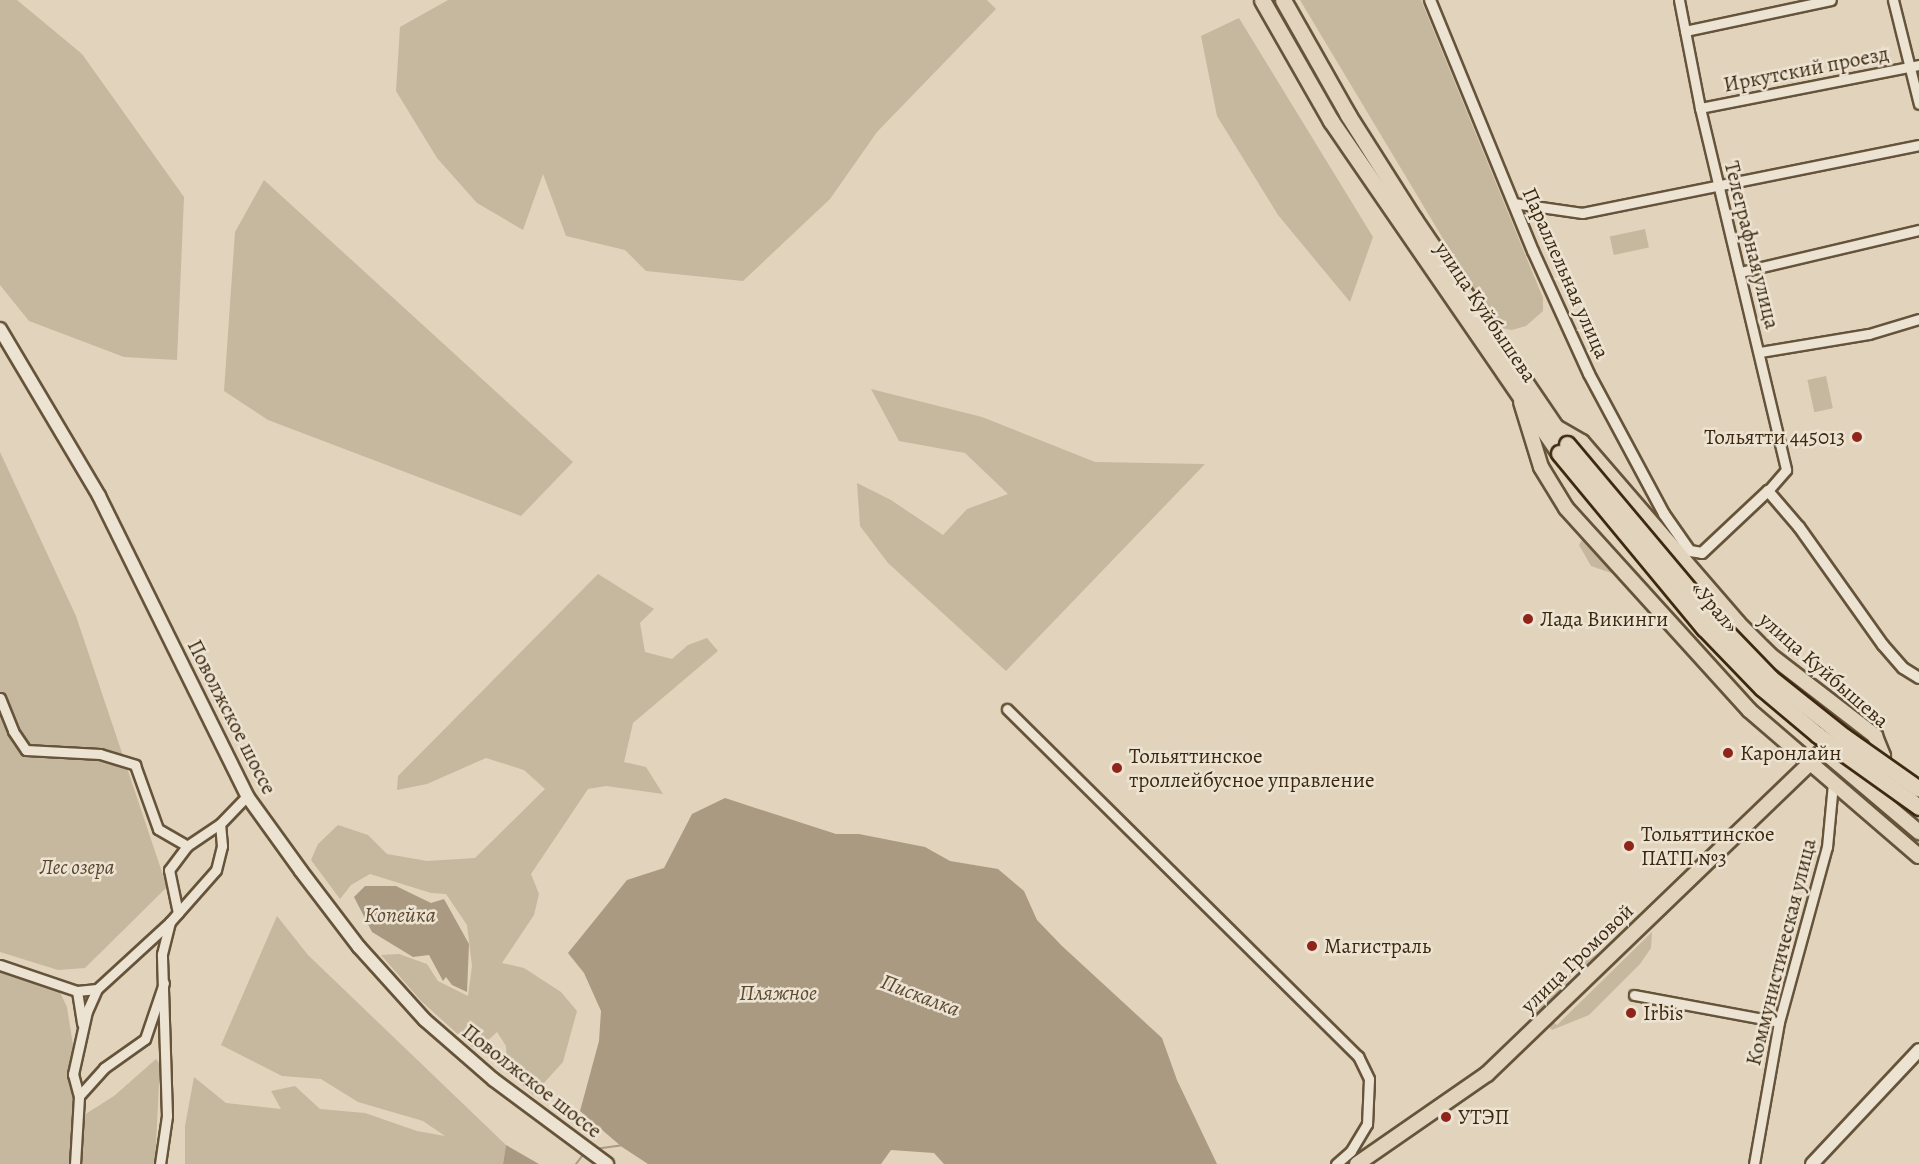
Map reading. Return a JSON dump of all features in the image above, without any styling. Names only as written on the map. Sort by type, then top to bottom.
[{"type":"highway","name":"улица Куйбышева","points":[[1262,0],[1331,121],[1519,396]]},
{"type":"highway","name":"улица Куйбышева","points":[[1283,0],[1348,115],[1414,219],[1556,427]]},
{"type":"highway","name":"«Урал»","points":[[1519,396],[1692,593],[1771,678],[1845,738],[1919,789]]},
{"type":"highway","points":[[1556,427],[1563,448]]},
{"type":"highway","name":"«Урал»","points":[[1563,448],[1704,628],[1755,680],[1818,735],[1919,807]]},
{"type":"main road","name":"Поволжское шоссе","points":[[0,329],[99,496],[247,796],[359,947],[425,1020],[494,1080],[607,1164]]},
{"type":"main road","name":"улица Куйбышева","points":[[1519,396],[1541,467],[1566,508],[1749,710],[1810,765],[1919,856]]},
{"type":"main road","name":"улица Куйбышева","points":[[1556,427],[1582,442],[1738,623],[1770,655],[1875,736],[1883,756],[1882,786],[1887,804]]},
{"type":"main road","name":"улица Громовой","points":[[1358,1164],[1487,1074],[1823,752],[1887,804]]},
{"type":"main road","points":[[1887,804],[1919,832]]},
{"type":"main road","points":[[1812,1164],[1919,1050]]},
{"type":"street","name":"Параллельная улица","points":[[1430,0],[1513,204],[1589,375],[1665,514],[1690,551],[1702,553],[1768,491]]},
{"type":"street","name":"Телеграфная улица","points":[[1679,0],[1700,108],[1760,352],[1786,470],[1768,491]]},
{"type":"street","points":[[1684,31],[1831,0]]},
{"type":"street","points":[[1893,0],[1914,66],[1919,104]]},
{"type":"street","name":"Иркутский проезд","points":[[1700,108],[1914,66]]},
{"type":"street","points":[[1513,204],[1582,213],[1919,145]]},
{"type":"street","points":[[1740,272],[1919,230]]},
{"type":"street","points":[[1760,352],[1869,334],[1919,319]]},
{"type":"street","points":[[1768,491],[1799,527],[1883,645],[1903,668],[1919,678]]},
{"type":"street","points":[[0,698],[13,731],[26,750],[100,754],[135,765],[158,829],[187,846]]},
{"type":"street","points":[[1007,709],[1358,1056],[1369,1079],[1367,1124],[1351,1152],[1336,1164]]},
{"type":"street","name":"Коммунистическая улица","points":[[1754,1164],[1779,1022],[1827,847],[1833,783]]},
{"type":"street","points":[[178,913],[169,870],[187,846],[220,824],[247,796]]},
{"type":"street","points":[[75,1164],[78,1096],[73,1074],[97,989],[170,922],[216,870],[222,846],[220,824]]},
{"type":"street","points":[[160,1164],[167,1116],[162,954],[170,922]]},
{"type":"street","points":[[0,965],[77,991],[97,989]]},
{"type":"street","points":[[78,1096],[104,1068],[145,1039],[164,983]]},
{"type":"street","points":[[77,991],[83,1035]]},
{"type":"street","points":[[1634,995],[1779,1022]]},
{"type":"green space","points":[[0,0],[17,0],[82,54],[184,197],[177,360],[124,357],[29,321],[0,285]]},
{"type":"green space","points":[[448,0],[987,0],[996,9],[877,132],[830,199],[743,281],[646,271],[625,250],[566,236],[543,174],[523,230],[477,203],[437,158],[396,91],[400,27]]},
{"type":"green space","points":[[1300,0],[1421,0],[1543,298],[1543,311],[1526,326],[1512,330],[1496,327]]},
{"type":"green space","points":[[1239,18],[1373,237],[1350,302],[1278,215],[1217,116],[1201,36]]},
{"type":"green space","points":[[264,180],[573,462],[521,516],[268,420],[224,391],[235,232]]},
{"type":"green space","points":[[1645,229],[1649,248],[1614,255],[1610,236]]},
{"type":"green space","points":[[1826,376],[1833,408],[1814,412],[1807,380]]},
{"type":"green space","points":[[871,389],[982,417],[1095,462],[1205,464],[1006,671],[888,563],[860,526],[857,483],[891,500],[943,535],[967,509],[1008,494],[965,453],[899,441]]},
{"type":"green space","name":"Лес озера","points":[[0,452],[76,616],[167,887],[85,968],[58,970],[0,952]]},
{"type":"green space","points":[[1583,538],[1615,572],[1614,574],[1591,566],[1579,545]]},
{"type":"green space","points":[[598,574],[654,609],[640,623],[645,652],[672,659],[688,645],[707,638],[718,651],[633,723],[624,762],[646,767],[663,794],[606,786],[588,789],[531,874],[539,894],[534,915],[502,963],[524,968],[561,992],[577,1011],[563,1062],[533,1095],[507,1069],[506,1046],[497,1032],[482,1046],[472,1047],[421,1001],[381,955],[399,954],[427,964],[438,981],[468,996],[472,966],[467,925],[446,894],[431,893],[370,874],[351,885],[340,899],[311,860],[318,844],[338,825],[368,835],[387,854],[427,861],[475,858],[545,789],[524,770],[486,758],[427,784],[397,790],[398,776]]},
{"type":"green space","points":[[277,916],[308,955],[506,1145],[503,1164],[185,1164],[185,1126],[194,1077],[226,1103],[281,1109],[271,1091],[295,1086],[320,1109],[365,1113],[417,1131],[445,1136],[423,1121],[358,1102],[321,1079],[282,1076],[221,1045]]},
{"type":"green space","points":[[1652,932],[1651,948],[1640,964],[1589,1015],[1552,1030],[1549,1027],[1553,1022],[1557,1025]]},
{"type":"green space","points":[[1614,945],[1588,971],[1574,972],[1563,987],[1567,991],[1532,1025],[1538,1003],[1576,966]]},
{"type":"green space","points":[[0,967],[57,986],[67,1007],[84,1115],[114,1096],[156,1059],[160,1064],[155,1164],[0,1164]]},
{"type":"water","name":"Пляжное","points":[[725,798],[836,834],[859,834],[925,847],[950,861],[998,869],[1024,891],[1037,920],[1062,946],[1162,1038],[1177,1080],[1217,1164],[944,1164],[934,1153],[891,1150],[881,1164],[648,1164],[622,1147],[580,1111],[599,1041],[601,1011],[584,973],[568,953],[627,880],[664,868],[692,814]]},
{"type":"water","name":"Копейка","points":[[365,886],[396,886],[431,903],[444,899],[469,944],[467,992],[452,985],[446,977],[443,981],[429,955],[413,957],[372,932],[354,897]]},
{"type":"water","points":[[506,1145],[539,1164],[503,1164]]},
{"type":"waterway","name":"Пискалка","points":[[595,1149],[624,1145]]},
{"type":"waterway","name":"Пискалка","points":[[576,1164],[585,1152]]},
{"type":"place","name":"Тольятти 445013","points":[[1857,437]]},
{"type":"place","name":"Лада Викинги","points":[[1528,619]]},
{"type":"place","name":"Каронлайн","points":[[1728,753]]},
{"type":"place","name":"Тольяттинское троллейбусное управление","points":[[1117,768]]},
{"type":"place","name":"Тольяттинское ПАТП №3","points":[[1629,846]]},
{"type":"place","name":"Магистраль","points":[[1312,946]]},
{"type":"place","name":"Irbis","points":[[1631,1013]]},
{"type":"place","name":"УТЭП","points":[[1446,1117]]}]
